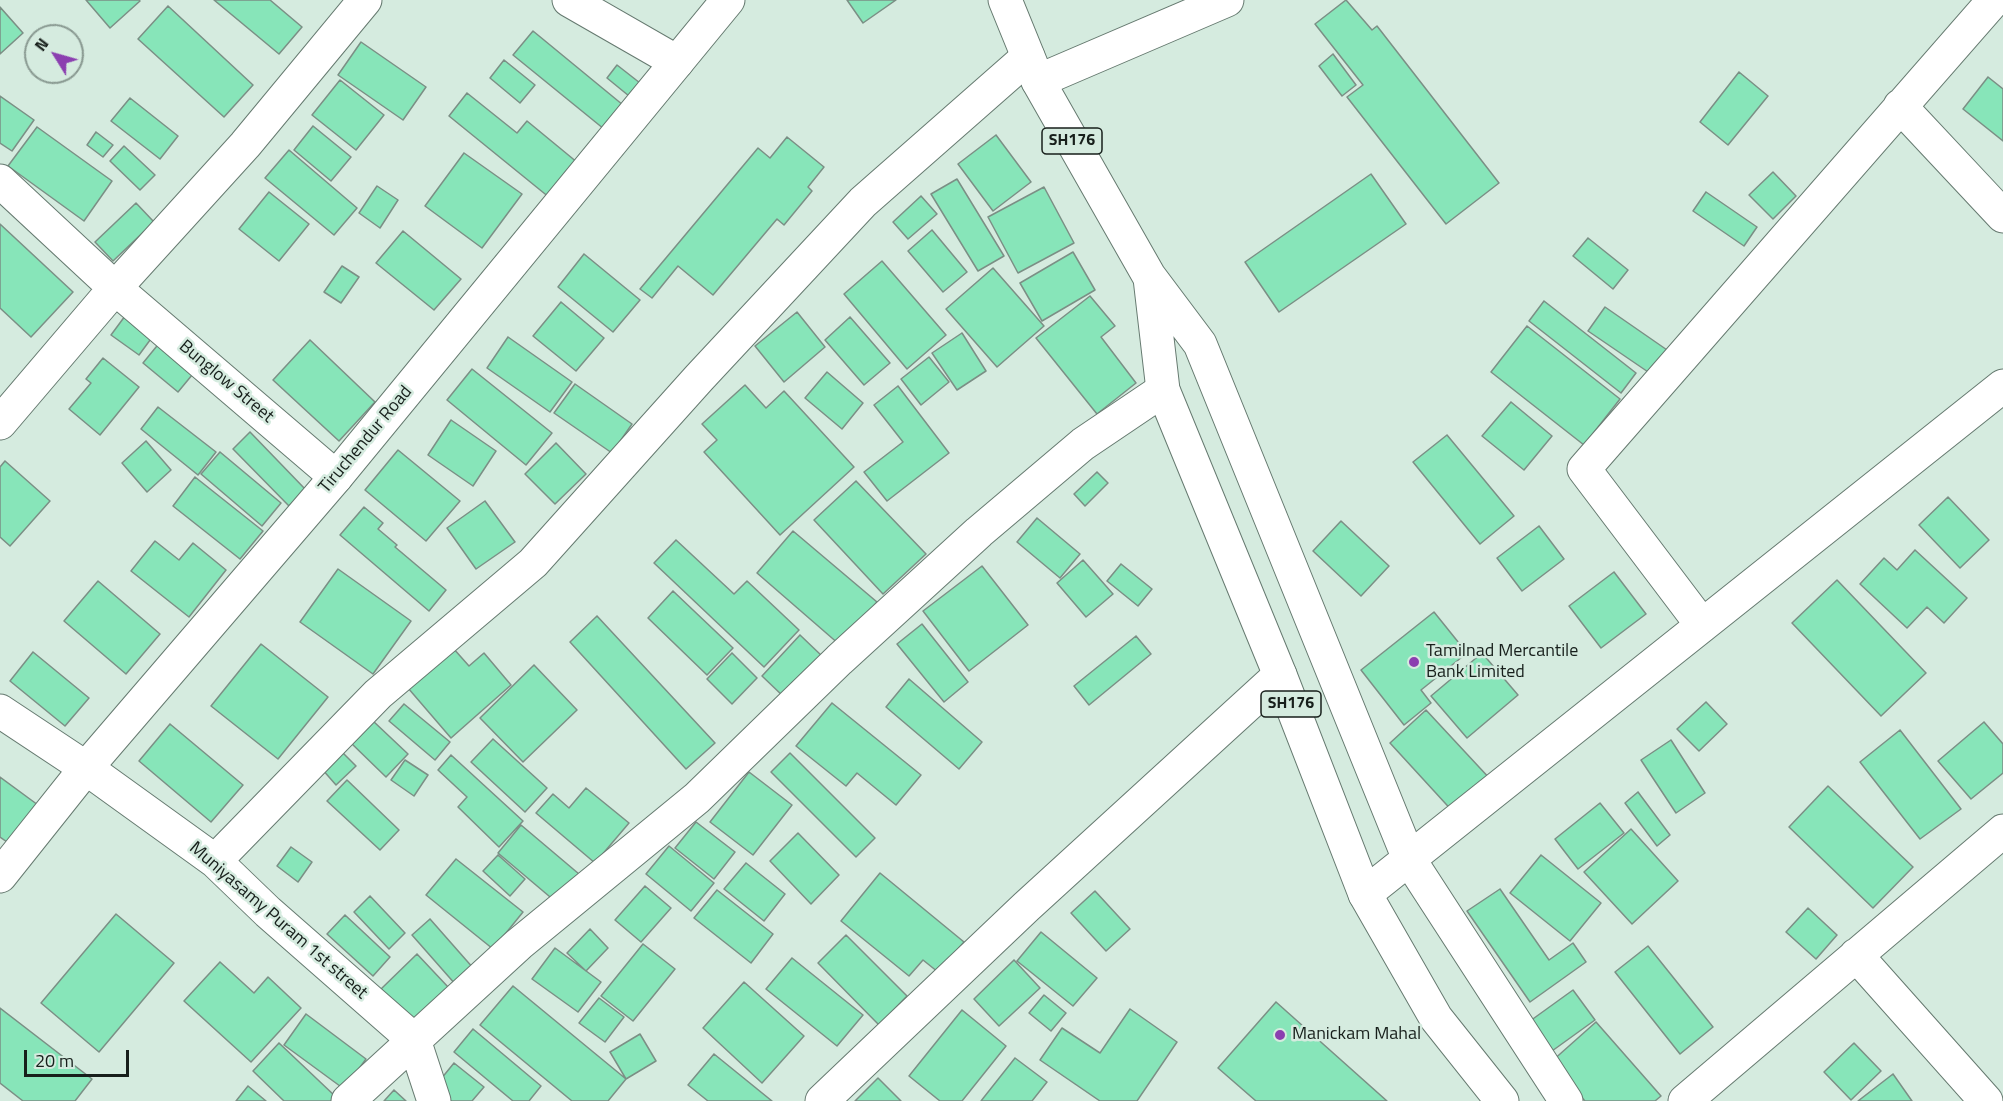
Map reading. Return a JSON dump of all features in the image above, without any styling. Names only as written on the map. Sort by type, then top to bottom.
[{"type":"street","points":[[0,423],[115,288],[245,145],[366,0]]},
{"type":"street","points":[[569,0],[677,62]]},
{"type":"street","name":"Tiruchendur Road","points":[[0,876],[86,768],[336,477],[728,0]]},
{"type":"street","name":"SH176","points":[[1005,0],[1033,69],[1149,276],[1163,390],[1280,675],[1365,894],[1436,1018],[1502,1101]]},
{"type":"street","points":[[215,861],[378,694],[533,563],[699,378],[863,202],[1033,69],[1227,0]]},
{"type":"street","points":[[1702,625],[1584,469],[1994,0]]},
{"type":"street","points":[[1900,106],[2003,216]]},
{"type":"street","name":"Bunglow Street","points":[[0,181],[115,288],[336,477]]},
{"type":"street","points":[[1149,276],[1200,344],[1409,860],[1566,1101]]},
{"type":"street","points":[[1365,894],[2003,386]]},
{"type":"street","points":[[348,1101],[519,944],[697,798],[839,660],[979,532],[1083,444],[1163,390]]},
{"type":"street","points":[[822,1101],[1026,907],[1280,675]]},
{"type":"street","name":"Muniyasamy Puram 1st street","points":[[0,711],[86,768],[215,861],[268,912],[414,1040]]},
{"type":"street","points":[[1684,1101],[2003,831]]},
{"type":"street","points":[[1856,955],[1986,1101]]},
{"type":"street","points":[[414,1040],[434,1101]]},
{"type":"building","points":[[86,0],[139,0],[140,1],[110,28]]},
{"type":"building","points":[[214,0],[270,0],[302,27],[279,54]]},
{"type":"building","points":[[847,0],[896,0],[863,23]]},
{"type":"building","points":[[1346,0],[1372,30],[1377,26],[1499,183],[1446,224],[1347,97],[1363,85],[1315,24]]},
{"type":"building","points":[[168,6],[253,85],[224,117],[138,39]]},
{"type":"building","points":[[0,7],[23,33],[0,54]]},
{"type":"building","points":[[533,31],[623,105],[604,129],[513,55]]},
{"type":"building","points":[[361,42],[426,87],[403,120],[338,75]]},
{"type":"building","points":[[1333,54],[1356,85],[1342,96],[1319,66]]},
{"type":"building","points":[[504,60],[535,85],[520,103],[490,78]]},
{"type":"building","points":[[617,65],[640,83],[629,96],[607,78]]},
{"type":"building","points":[[1739,72],[1768,96],[1728,145],[1700,122]]},
{"type":"building","points":[[1988,77],[2003,89],[2003,141],[1963,109]]},
{"type":"building","points":[[340,80],[384,115],[356,150],[312,115]]},
{"type":"building","points":[[467,93],[517,133],[527,121],[578,163],[550,198],[449,116]]},
{"type":"building","points":[[0,96],[34,120],[12,151],[0,143]]},
{"type":"building","points":[[130,98],[178,136],[160,159],[111,121]]},
{"type":"building","points":[[313,126],[351,157],[331,181],[294,150]]},
{"type":"building","points":[[37,127],[112,181],[84,221],[8,166]]},
{"type":"building","points":[[96,132],[113,145],[103,157],[87,145]]},
{"type":"building","points":[[996,135],[1031,182],[993,211],[958,164]]},
{"type":"building","points":[[787,137],[824,167],[808,187],[812,191],[784,225],[777,219],[713,295],[678,266],[652,298],[640,289],[758,148],[770,158]]},
{"type":"building","points":[[124,146],[155,175],[140,190],[110,161]]},
{"type":"building","points":[[289,150],[357,208],[334,235],[265,178]]},
{"type":"building","points":[[464,153],[522,194],[482,248],[425,206]]},
{"type":"building","points":[[1773,172],[1796,196],[1773,219],[1749,195]]},
{"type":"building","points":[[1371,174],[1406,224],[1279,312],[1245,262]]},
{"type":"building","points":[[957,179],[1004,256],[978,271],[931,194]]},
{"type":"building","points":[[377,186],[398,200],[380,228],[359,213]]},
{"type":"building","points":[[1044,187],[1074,243],[1018,273],[988,217]]},
{"type":"building","points":[[269,192],[309,224],[279,261],[239,229]]},
{"type":"building","points":[[1706,192],[1757,227],[1744,246],[1693,211]]},
{"type":"building","points":[[921,196],[937,214],[908,239],[893,222]]},
{"type":"building","points":[[136,203],[154,222],[113,261],[95,242]]},
{"type":"building","points":[[0,224],[73,292],[31,337],[0,308]]},
{"type":"building","points":[[932,230],[967,272],[943,292],[908,251]]},
{"type":"building","points":[[403,231],[461,279],[434,310],[376,263]]},
{"type":"building","points":[[1588,238],[1628,270],[1613,289],[1573,256]]},
{"type":"building","points":[[1073,252],[1095,290],[1042,321],[1020,283]]},
{"type":"building","points":[[584,254],[640,300],[613,332],[558,287]]},
{"type":"building","points":[[882,261],[946,335],[907,369],[844,294]]},
{"type":"building","points":[[342,266],[359,277],[341,303],[324,292]]},
{"type":"building","points":[[993,268],[1044,326],[997,367],[946,309]]},
{"type":"building","points":[[1090,296],[1115,326],[1101,337],[1136,383],[1097,414],[1036,338]]},
{"type":"building","points":[[1544,301],[1636,373],[1621,393],[1529,321]]},
{"type":"building","points":[[561,302],[604,338],[576,371],[533,336]]},
{"type":"building","points":[[1605,307],[1670,352],[1654,376],[1588,331]]},
{"type":"building","points":[[128,312],[156,332],[139,355],[111,335]]},
{"type":"building","points":[[797,312],[825,347],[784,382],[755,346]]},
{"type":"building","points":[[850,317],[890,363],[864,385],[825,340]]},
{"type":"building","points":[[1527,326],[1620,399],[1584,445],[1491,372]]},
{"type":"building","points":[[962,333],[986,371],[957,390],[932,353]]},
{"type":"building","points":[[508,337],[572,382],[550,412],[487,368]]},
{"type":"building","points":[[310,340],[375,402],[339,441],[273,380]]},
{"type":"building","points":[[161,341],[197,369],[178,392],[143,363]]},
{"type":"building","points":[[929,357],[949,382],[921,405],[901,379]]},
{"type":"building","points":[[103,358],[139,387],[100,435],[69,409],[91,383],[86,379]]},
{"type":"building","points":[[472,369],[552,433],[526,465],[447,400]]},
{"type":"building","points":[[827,372],[863,403],[842,429],[805,398]]},
{"type":"building","points":[[575,384],[632,424],[612,453],[554,413]]},
{"type":"building","points":[[745,385],[766,408],[784,391],[854,467],[780,535],[704,452],[717,440],[702,424]]},
{"type":"building","points":[[898,386],[949,453],[887,501],[864,472],[903,442],[874,405]]},
{"type":"building","points":[[1511,402],[1552,436],[1524,470],[1482,436]]},
{"type":"building","points":[[158,407],[216,452],[198,475],[141,429]]},
{"type":"building","points":[[451,420],[496,451],[473,486],[428,455]]},
{"type":"building","points":[[250,432],[306,490],[289,506],[233,449]]},
{"type":"building","points":[[1447,435],[1514,516],[1480,544],[1413,462]]},
{"type":"building","points":[[146,441],[171,470],[147,492],[122,463]]},
{"type":"building","points":[[556,443],[586,474],[555,504],[525,474]]},
{"type":"building","points":[[398,450],[460,501],[426,541],[365,490]]},
{"type":"building","points":[[220,452],[281,503],[262,526],[201,474]]},
{"type":"building","points":[[5,461],[50,501],[10,546],[0,537],[0,467]]},
{"type":"building","points":[[1097,472],[1108,483],[1085,506],[1074,494]]},
{"type":"building","points":[[195,477],[263,531],[240,559],[173,506]]},
{"type":"building","points":[[856,481],[926,554],[883,594],[814,520]]},
{"type":"building","points":[[1948,497],[1989,540],[1960,568],[1919,525]]},
{"type":"building","points":[[485,501],[515,542],[476,569],[447,528]]},
{"type":"building","points":[[364,507],[383,523],[378,529],[397,545],[395,547],[446,590],[429,611],[340,535]]},
{"type":"building","points":[[1037,518],[1080,554],[1060,578],[1017,542]]},
{"type":"building","points":[[1341,521],[1389,566],[1361,596],[1313,551]]},
{"type":"building","points":[[1539,526],[1564,559],[1522,591],[1497,558]]},
{"type":"building","points":[[793,531],[877,602],[840,645],[757,573]]},
{"type":"building","points":[[676,540],[734,594],[747,581],[799,630],[764,667],[654,563]]},
{"type":"building","points":[[155,541],[179,560],[193,543],[226,570],[189,617],[131,571]]},
{"type":"building","points":[[1915,550],[1967,598],[1944,623],[1927,607],[1907,628],[1860,584],[1884,558],[1897,570]]},
{"type":"building","points":[[1083,560],[1113,594],[1086,617],[1057,583]]},
{"type":"building","points":[[1121,564],[1152,589],[1138,606],[1107,581]]},
{"type":"building","points":[[982,566],[1028,625],[969,671],[923,611]]},
{"type":"building","points":[[338,569],[411,621],[373,674],[300,622]]},
{"type":"building","points":[[1614,572],[1646,614],[1601,648],[1569,606]]},
{"type":"building","points":[[1837,580],[1926,673],[1881,716],[1792,623]]},
{"type":"building","points":[[98,581],[160,634],[126,674],[64,621]]},
{"type":"building","points":[[673,591],[733,648],[707,675],[648,618]]},
{"type":"building","name":"Tamilnad Mercantile Bank Limited","points":[[1434,612],[1467,653],[1421,690],[1431,703],[1404,725],[1361,670]]},
{"type":"building","points":[[597,616],[715,743],[686,769],[570,642]]},
{"type":"building","points":[[922,624],[968,682],[944,702],[897,644]]},
{"type":"building","points":[[800,635],[823,657],[785,698],[762,676]]},
{"type":"building","points":[[1136,636],[1151,654],[1089,705],[1074,686]]},
{"type":"building","points":[[261,644],[328,697],[278,759],[211,706]]},
{"type":"building","points":[[453,648],[469,666],[484,653],[511,685],[451,738],[408,688]]},
{"type":"building","points":[[33,652],[89,698],[65,726],[10,681]]},
{"type":"building","points":[[732,653],[757,678],[732,704],[707,679]]},
{"type":"building","points":[[1482,653],[1518,695],[1467,738],[1431,696]]},
{"type":"building","points":[[534,665],[577,710],[523,762],[480,718]]},
{"type":"building","points":[[909,679],[982,742],[959,769],[886,707]]},
{"type":"building","points":[[1706,702],[1727,724],[1699,751],[1677,729]]},
{"type":"building","points":[[832,703],[921,775],[896,805],[857,773],[846,786],[796,746]]},
{"type":"building","points":[[404,704],[450,742],[435,760],[389,721]]},
{"type":"building","points":[[1426,710],[1492,781],[1456,815],[1390,743]]},
{"type":"building","points":[[372,720],[408,754],[386,777],[350,742]]},
{"type":"building","points":[[1984,722],[2003,744],[2003,773],[1971,799],[1938,761]]},
{"type":"building","points":[[170,724],[243,785],[211,822],[139,761]]},
{"type":"building","points":[[1900,730],[1961,809],[1920,839],[1860,762]]},
{"type":"building","points":[[493,739],[547,788],[525,812],[471,762]]},
{"type":"building","points":[[1671,740],[1705,793],[1676,813],[1641,760]]},
{"type":"building","points":[[342,752],[356,766],[336,785],[322,769]]},
{"type":"building","points":[[790,753],[875,838],[856,857],[771,772]]},
{"type":"building","points":[[451,755],[523,821],[499,847],[458,807],[467,797],[438,770]]},
{"type":"building","points":[[405,760],[428,775],[414,796],[391,780]]},
{"type":"building","points":[[749,772],[792,805],[753,855],[710,822]]},
{"type":"building","points":[[0,777],[38,805],[10,844],[0,837]]},
{"type":"building","points":[[347,780],[399,830],[380,850],[327,801]]},
{"type":"building","points":[[1828,786],[1913,867],[1873,908],[1789,827]]},
{"type":"building","points":[[586,788],[629,823],[595,863],[536,813],[553,794],[569,808]]},
{"type":"building","points":[[1638,792],[1670,835],[1657,846],[1625,803]]},
{"type":"building","points":[[1600,803],[1624,833],[1578,869],[1555,839]]},
{"type":"building","points":[[696,822],[735,852],[714,879],[675,848]]},
{"type":"building","points":[[521,825],[579,874],[556,902],[498,853]]},
{"type":"building","points":[[1631,829],[1678,881],[1632,924],[1584,872]]},
{"type":"building","points":[[798,833],[839,875],[811,904],[770,861]]},
{"type":"building","points":[[669,846],[714,883],[691,911],[646,874]]},
{"type":"building","points":[[291,847],[312,862],[298,882],[277,866]]},
{"type":"building","points":[[498,855],[525,879],[510,896],[483,871]]},
{"type":"building","points":[[1541,855],[1601,903],[1570,941],[1510,893]]},
{"type":"building","points":[[456,859],[523,912],[493,949],[426,895]]},
{"type":"building","points":[[746,863],[785,894],[764,921],[724,889]]},
{"type":"building","points":[[880,873],[964,942],[938,972],[923,960],[909,976],[841,921]]},
{"type":"building","points":[[645,886],[671,908],[641,942],[615,920]]},
{"type":"building","points":[[1500,889],[1549,960],[1573,943],[1586,962],[1530,1002],[1467,911]]},
{"type":"building","points":[[717,890],[773,934],[751,963],[694,918]]},
{"type":"building","points":[[1095,891],[1130,929],[1106,951],[1071,913]]},
{"type":"building","points":[[370,896],[405,933],[389,949],[354,912]]},
{"type":"building","points":[[1808,908],[1837,935],[1816,959],[1786,932]]},
{"type":"building","points":[[116,914],[174,963],[99,1052],[41,1003]]},
{"type":"building","points":[[345,915],[390,957],[373,976],[327,934]]},
{"type":"building","points":[[430,919],[474,969],[456,985],[412,935]]},
{"type":"building","points":[[590,929],[608,948],[586,971],[567,953]]},
{"type":"building","points":[[1041,932],[1097,978],[1073,1006],[1017,961]]},
{"type":"building","points":[[846,935],[907,996],[879,1025],[818,963]]},
{"type":"building","points":[[643,944],[675,969],[633,1021],[601,996]]},
{"type":"building","points":[[1648,946],[1713,1027],[1680,1054],[1615,972]]},
{"type":"building","points":[[555,948],[601,982],[578,1012],[532,979]]},
{"type":"building","points":[[417,954],[449,988],[413,1023],[381,989]]},
{"type":"building","points":[[792,958],[863,1015],[837,1046],[766,989]]},
{"type":"building","points":[[1014,960],[1040,988],[999,1026],[974,999]]},
{"type":"building","points":[[220,962],[254,993],[268,977],[301,1008],[251,1062],[184,1001]]},
{"type":"building","points":[[744,982],[804,1036],[762,1083],[703,1028]]},
{"type":"building","points":[[513,986],[626,1079],[608,1101],[572,1101],[480,1025]]},
{"type":"building","points":[[1573,990],[1595,1020],[1552,1051],[1530,1021]]},
{"type":"building","points":[[1044,995],[1066,1013],[1051,1031],[1029,1013]]},
{"type":"building","points":[[599,998],[624,1017],[605,1042],[579,1023]]},
{"type":"building","name":"Manickam Mahal","points":[[1276,1002],[1387,1101],[1256,1101],[1218,1068]]},
{"type":"building","points":[[0,1008],[92,1079],[75,1101],[23,1101],[0,1083]]},
{"type":"building","points":[[1130,1009],[1177,1042],[1137,1101],[1100,1101],[1040,1060],[1062,1028],[1100,1053]]},
{"type":"building","points":[[962,1010],[1006,1046],[962,1101],[940,1101],[909,1076]]},
{"type":"building","points":[[306,1014],[366,1059],[344,1089],[284,1045]]},
{"type":"building","points":[[1596,1022],[1661,1096],[1655,1101],[1585,1101],[1551,1062]]},
{"type":"building","points":[[473,1029],[541,1086],[529,1101],[513,1101],[454,1052]]},
{"type":"building","points":[[640,1034],[656,1061],[626,1079],[610,1052]]},
{"type":"building","points":[[279,1043],[336,1097],[332,1101],[284,1101],[253,1071]]},
{"type":"building","points":[[1854,1043],[1881,1071],[1851,1100],[1824,1072]]},
{"type":"building","points":[[714,1054],[772,1101],[708,1101],[688,1085]]},
{"type":"building","points":[[1015,1058],[1047,1082],[1032,1101],[981,1101]]},
{"type":"building","points":[[454,1063],[484,1087],[472,1101],[447,1101],[432,1090]]},
{"type":"building","points":[[1893,1074],[1912,1101],[1858,1101]]},
{"type":"building","points":[[878,1078],[901,1101],[855,1101]]},
{"type":"building","points":[[248,1086],[266,1101],[236,1101]]},
{"type":"building","points":[[394,1090],[406,1101],[384,1101]]},
{"type":"place","name":"Tamilnad Mercantile Bank Limited","points":[[1414,662]]},
{"type":"place","name":"Manickam Mahal","points":[[1280,1035]]}]
